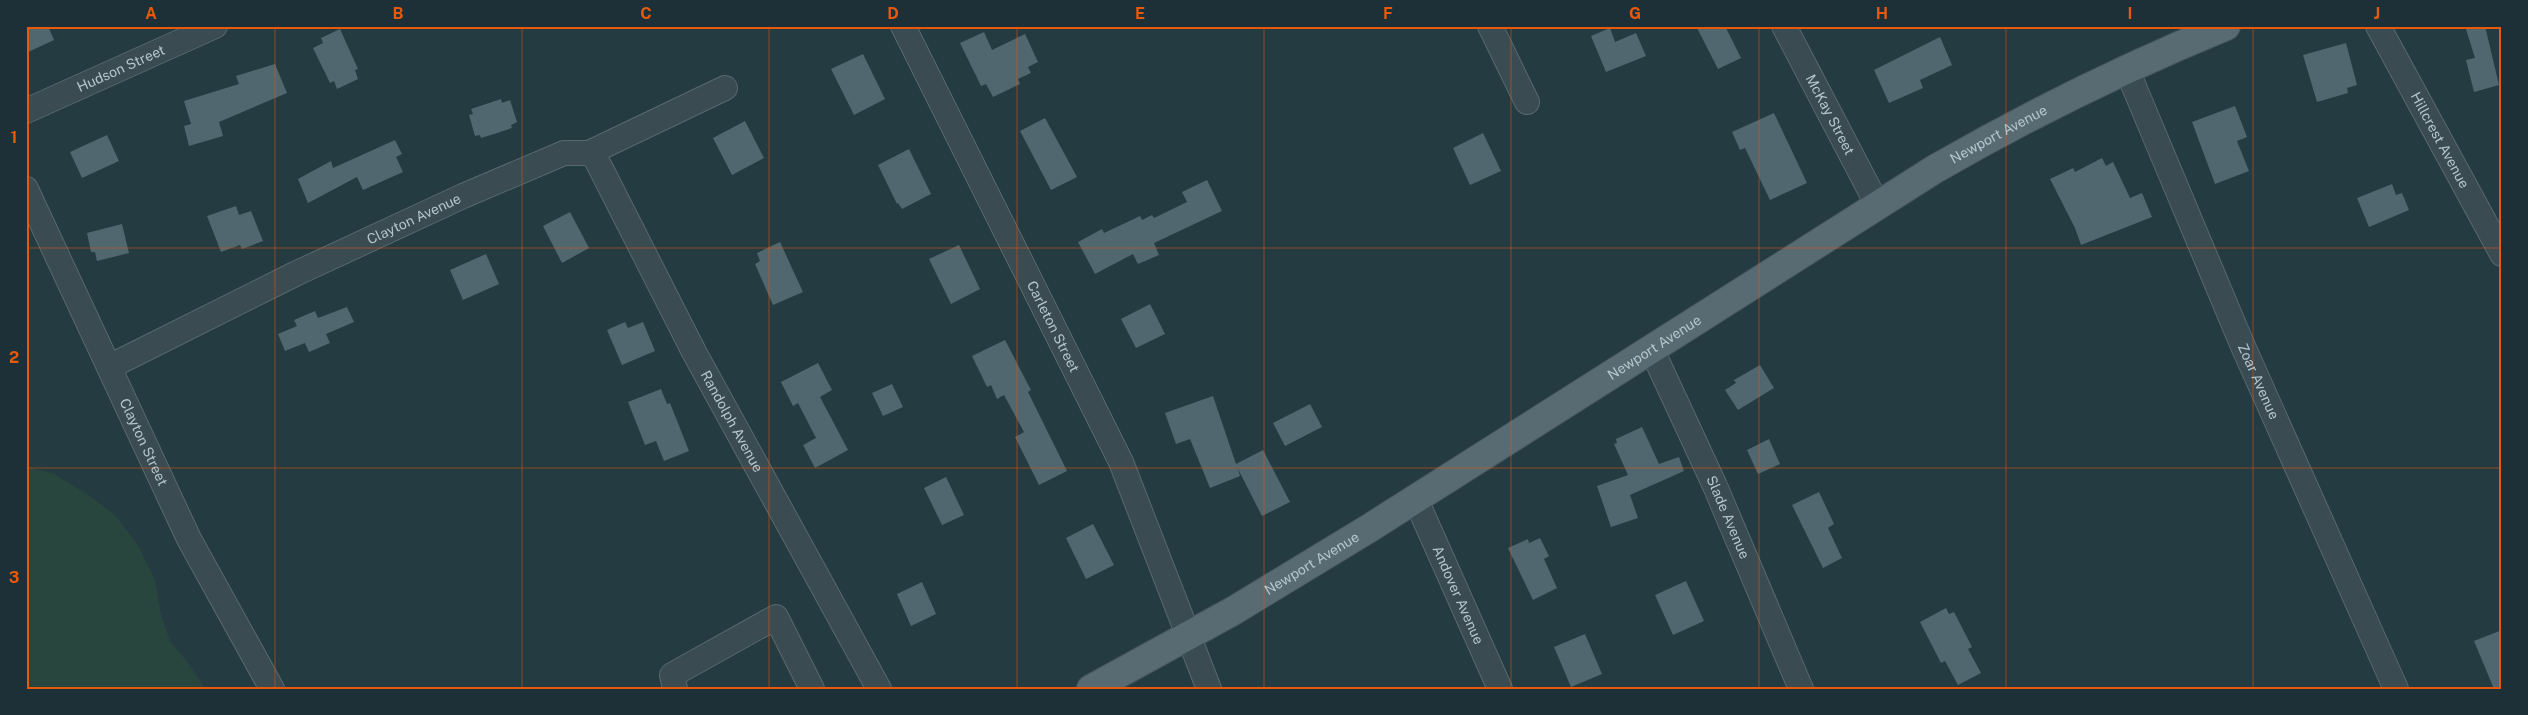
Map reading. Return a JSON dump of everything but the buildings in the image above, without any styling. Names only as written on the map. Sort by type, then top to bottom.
[{"type":"main road","name":"Newport Avenue","points":[[1091,689],[1189,635],[1416,500],[1877,204],[2012,125],[2127,70],[2226,26]]},
{"type":"street","name":"Hudson Street","points":[[26,111],[215,26]]},
{"type":"street","name":"Carleton Street","points":[[903,26],[1121,462],[1209,689]]},
{"type":"street","points":[[1490,26],[1527,102]]},
{"type":"street","name":"McKay Street","points":[[1784,26],[1846,148],[1877,204]]},
{"type":"street","name":"Hillcrest Avenue","points":[[2378,26],[2502,254]]},
{"type":"street","name":"Zoar Avenue","points":[[2127,70],[2238,335],[2396,689]]},
{"type":"street","name":"Clayton Avenue","points":[[109,367],[295,274],[464,196],[564,153],[589,153],[725,88]]},
{"type":"street","name":"Randolph Avenue","points":[[589,153],[595,156],[694,352],[879,689]]},
{"type":"street","name":"Clayton Street","points":[[26,189],[189,538],[272,689]]},
{"type":"street","name":"Slade Avenue","points":[[1651,348],[1715,486],[1801,689]]},
{"type":"street","name":"Andover Avenue","points":[[1416,500],[1500,689]]},
{"type":"street","points":[[675,689],[672,675],[776,617],[812,689]]},
{"type":"green space","points":[[26,467],[52,473],[87,494],[115,515],[138,545],[155,580],[161,615],[170,641],[189,664],[205,689],[26,689]]}]
